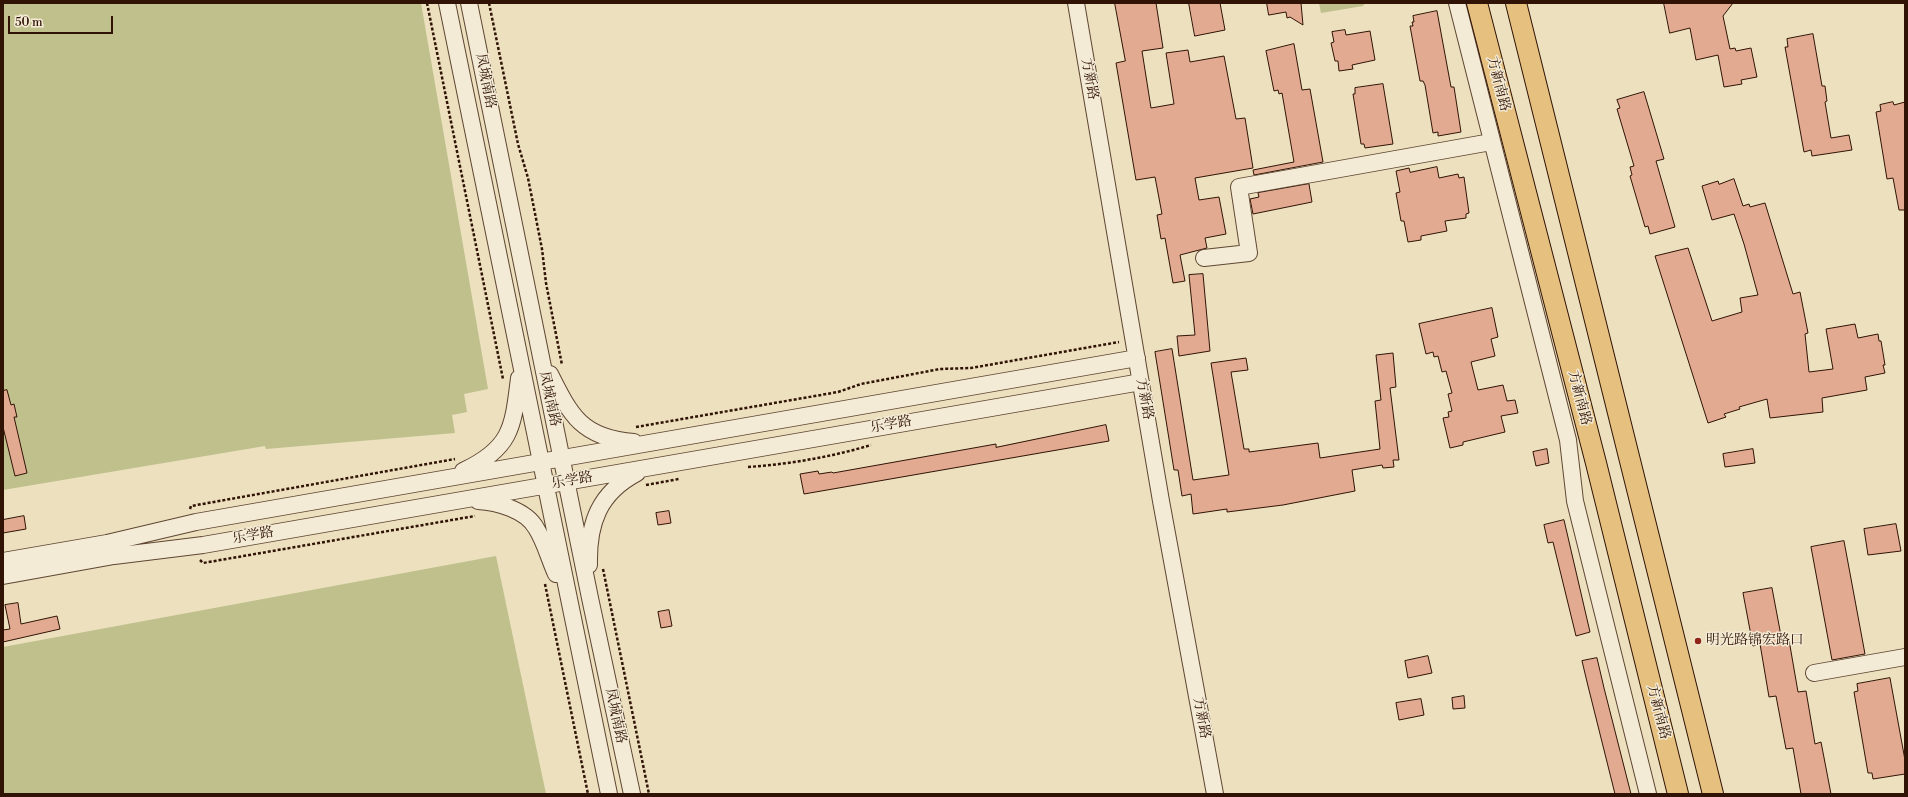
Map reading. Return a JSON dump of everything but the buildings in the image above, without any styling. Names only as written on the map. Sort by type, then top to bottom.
[{"type":"main road","name":"方新南路","points":[[1477,3],[1596,463],[1678,794]]},
{"type":"main road","points":[[1516,3],[1713,794]]},
{"type":"street","name":"凤城南路","points":[[447,3],[608,794]]},
{"type":"street","name":"凤城南路","points":[[469,3],[561,459],[632,794]]},
{"type":"street","name":"方新路","points":[[1076,3],[1141,382],[1215,794]]},
{"type":"street","points":[[1457,3],[1491,142],[1568,440],[1575,501],[1648,794]]},
{"type":"street","points":[[1204,258],[1249,253],[1238,187],[1491,142]]},
{"type":"street","points":[[540,354],[568,408],[576,419],[598,434],[630,441],[650,443]]},
{"type":"street","points":[[449,478],[480,464],[502,444],[510,429],[515,414],[520,358]]},
{"type":"street","name":"乐学路","points":[[3,561],[107,543],[183,525],[1137,358]]},
{"type":"street","name":"乐学路","points":[[3,576],[114,556],[187,547],[1141,382]]},
{"type":"street","points":[[590,598],[589,560],[591,532],[600,505],[622,481],[653,467]]},
{"type":"street","points":[[452,501],[488,501],[502,505],[528,518],[536,527],[569,601]]},
{"type":"street","points":[[1814,673],[1905,657]]},
{"type":"path","points":[[427,3],[504,383]]},
{"type":"path","points":[[489,3],[518,144],[528,178],[562,366]]},
{"type":"path","points":[[634,427],[838,392],[861,384],[940,369],[971,368],[1134,340]]},
{"type":"path","points":[[741,468],[779,464],[842,454],[875,444]]},
{"type":"path","points":[[183,525],[191,506],[462,458]]},
{"type":"path","points":[[639,486],[686,478]]},
{"type":"path","points":[[187,547],[203,563],[477,515]]},
{"type":"path","points":[[603,567],[649,794]]},
{"type":"path","points":[[544,576],[588,794]]},
{"type":"green space","points":[[3,3],[421,3],[488,389],[464,394],[467,412],[452,415],[455,433],[266,449],[265,446],[3,490]]},
{"type":"green space","points":[[1319,3],[1365,3],[1363,6],[1321,13]]},
{"type":"green space","points":[[496,556],[546,794],[3,794],[3,647]]},
{"type":"place","name":"明光路锦宏路口","points":[[1698,641]]}]
